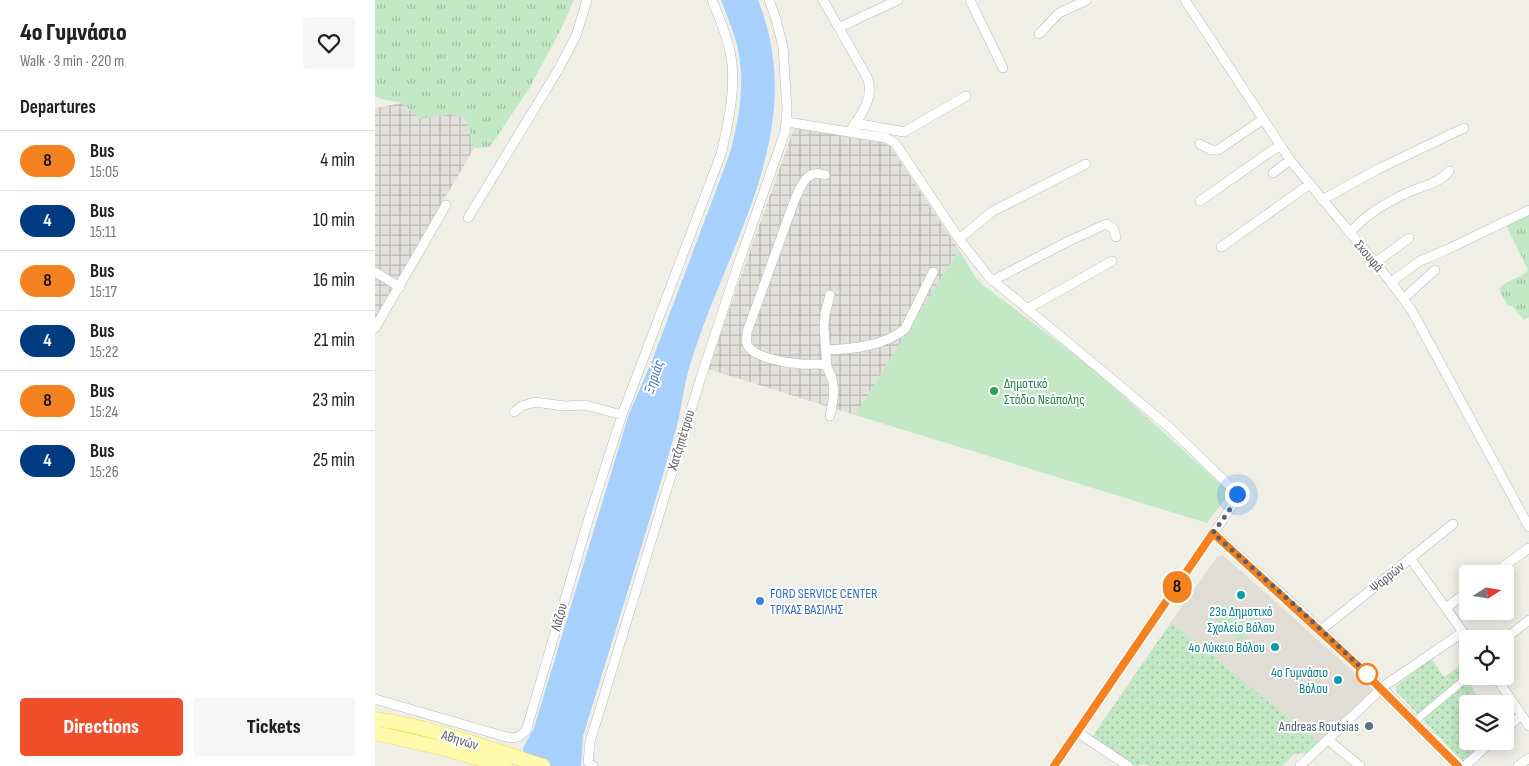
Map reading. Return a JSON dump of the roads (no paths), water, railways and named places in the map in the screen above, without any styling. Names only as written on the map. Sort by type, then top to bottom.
[{"type":"main road","name":"Αθηνών","points":[[375,719],[442,734],[543,766]]},
{"type":"main road","name":"Αθηνών","points":[[375,733],[442,748],[505,766]]},
{"type":"street","points":[[468,218],[558,70],[575,36],[587,0]]},
{"type":"street","name":"Λάζου","points":[[513,738],[526,732],[598,489],[623,415],[685,246],[718,165],[726,134],[733,84],[731,59],[725,33],[712,0]]},
{"type":"street","name":"Χατζηπέτρου","points":[[591,764],[590,742],[701,377],[737,265],[782,145],[787,122],[783,47],[769,0]]},
{"type":"street","points":[[824,0],[868,79],[871,88],[869,99],[849,132]]},
{"type":"street","points":[[840,27],[898,0]]},
{"type":"street","points":[[970,0],[1003,68]]},
{"type":"street","points":[[1039,34],[1059,13],[1087,0]]},
{"type":"street","name":"Σκουφά","points":[[1185,0],[1290,160],[1391,282],[1420,324],[1529,527]]},
{"type":"street","points":[[855,123],[904,132],[966,96]]},
{"type":"street","points":[[1200,144],[1211,150],[1218,150],[1263,120]]},
{"type":"street","points":[[787,122],[886,138],[895,143],[983,272],[1170,428],[1236,492],[1236,501],[1213,533],[1321,630],[1382,688],[1458,766]]},
{"type":"street","points":[[1322,200],[1378,169],[1464,128]]},
{"type":"street","points":[[1201,201],[1280,145]]},
{"type":"street","points":[[1273,173],[1290,160]]},
{"type":"street","points":[[959,239],[993,211],[1086,164]]},
{"type":"street","points":[[1350,233],[1362,219],[1409,192],[1442,177],[1449,171]]},
{"type":"street","points":[[825,176],[817,173],[809,175],[798,193],[746,338],[750,349],[756,353],[773,359],[803,364],[822,364],[827,368],[830,372],[834,395],[830,416]]},
{"type":"street","points":[[1221,247],[1310,184]]},
{"type":"street","points":[[375,328],[446,205]]},
{"type":"street","points":[[1391,282],[1420,261],[1529,210]]},
{"type":"street","points":[[992,281],[1106,224],[1113,228],[1117,237]]},
{"type":"street","points":[[1375,263],[1409,238]]},
{"type":"street","points":[[1027,309],[1112,261]]},
{"type":"street","points":[[1403,299],[1435,270]]},
{"type":"street","points":[[375,272],[400,287]]},
{"type":"street","points":[[826,350],[851,349],[897,336],[905,329],[933,272]]},
{"type":"street","points":[[827,368],[824,327],[830,295]]},
{"type":"street","points":[[514,412],[523,406],[535,402],[564,406],[585,406],[623,415]]},
{"type":"street","name":"Ψαρρών","points":[[1321,630],[1453,524]]},
{"type":"street","points":[[1505,565],[1529,548]]},
{"type":"street","points":[[1410,558],[1462,630]]},
{"type":"street","points":[[1446,608],[1459,598]]},
{"type":"street","points":[[1514,632],[1529,620]]},
{"type":"street","points":[[1300,766],[1382,688],[1459,639]]},
{"type":"street","points":[[1415,721],[1459,684]]},
{"type":"street","points":[[1501,685],[1529,726]]},
{"type":"street","name":"Αθηνών","points":[[375,699],[513,738]]},
{"type":"street","points":[[1514,722],[1521,715]]},
{"type":"street","points":[[1077,732],[1128,766]]},
{"type":"street","points":[[1328,740],[1360,766]]},
{"type":"street","points":[[1465,766],[1482,750]]},
{"type":"street","points":[[1518,766],[1529,758]]},
{"type":"water","name":"Ξηριάς","points":[[721,0],[758,0],[772,48],[775,95],[769,140],[758,185],[688,371],[675,433],[583,736],[581,766],[525,766],[523,748],[534,728],[629,414],[652,361],[734,139],[741,97],[741,69],[736,41]]},
{"type":"place","name":"Δημοτικό Στάδιο Νεάπολης","points":[[994,391]]},
{"type":"place","name":"23ο Δημοτικό Σχολείο Βόλου","points":[[1241,595]]},
{"type":"place","name":"FORD SERVICE CENTER ΤΡΙΧΑΣ ΒΑΣΙΛΗΣ","points":[[760,601]]},
{"type":"place","name":"4ο Λύκειο Βόλου","points":[[1275,647]]},
{"type":"place","name":"4ο Γυμνάσιο Βόλου","points":[[1338,680]]},
{"type":"place","name":"Andreas Routsias","points":[[1369,726]]}]
